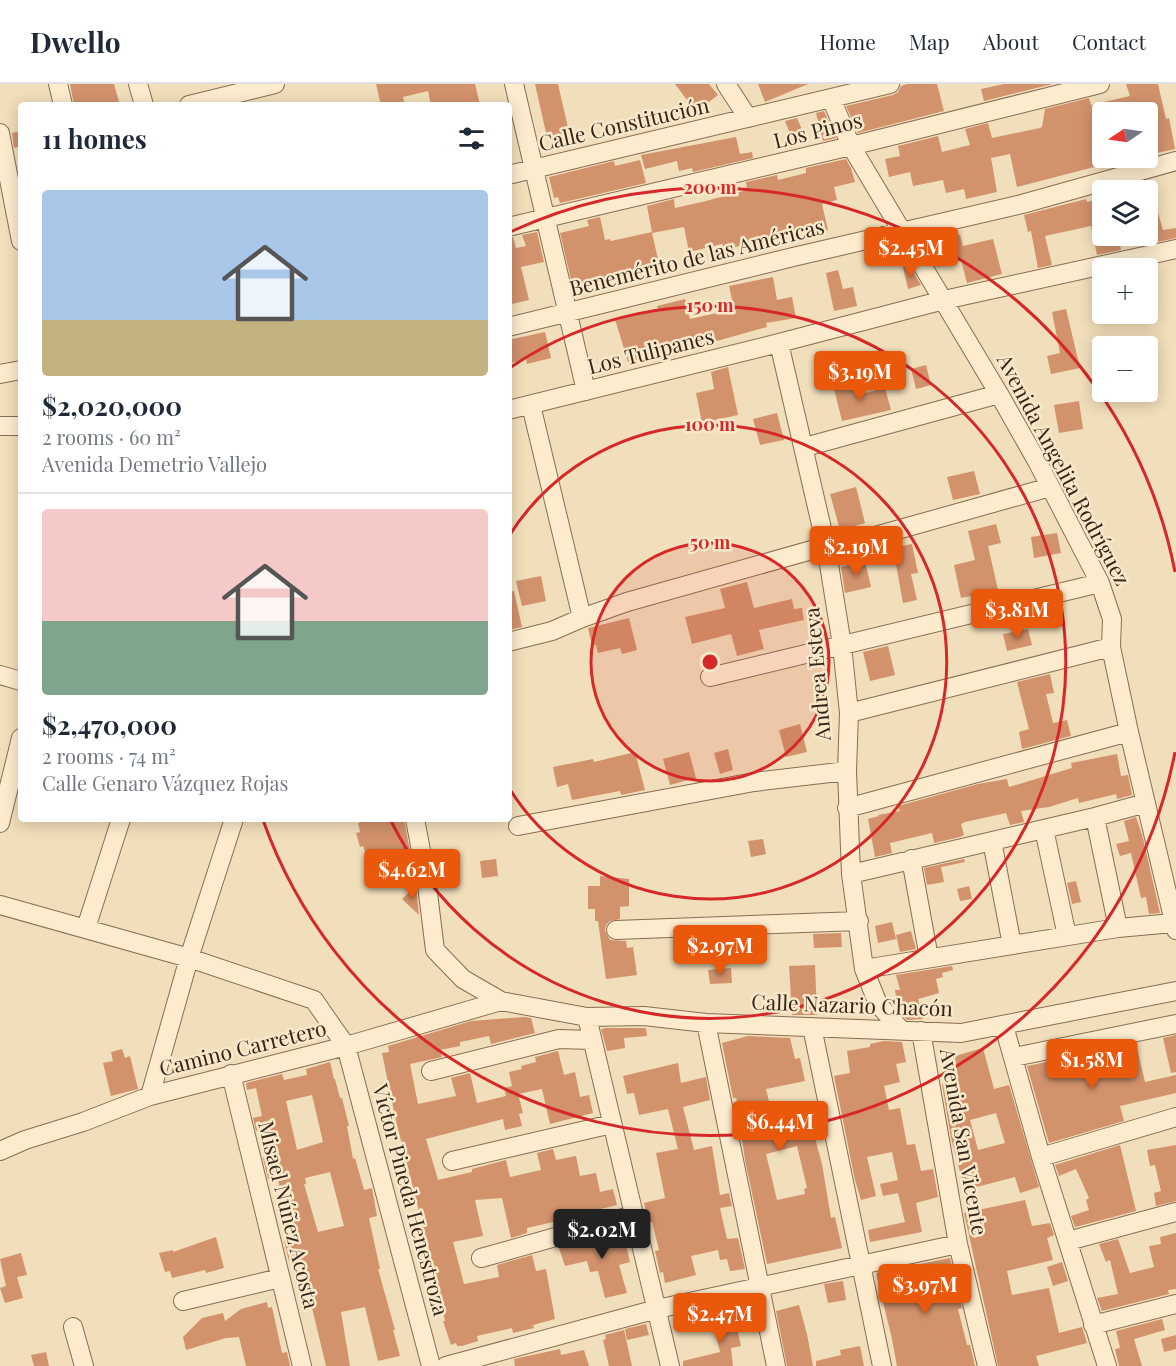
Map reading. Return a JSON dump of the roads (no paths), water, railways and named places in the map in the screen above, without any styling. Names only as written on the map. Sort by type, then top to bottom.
[{"type":"street","points":[[58,84],[62,102]]},
{"type":"street","points":[[138,84],[143,102]]},
{"type":"street","points":[[201,102],[275,84]]},
{"type":"street","points":[[514,84],[515,116],[535,169],[586,391]]},
{"type":"street","points":[[726,84],[748,118]]},
{"type":"street","name":"Calle Constitución","points":[[512,174],[890,84]]},
{"type":"street","name":"Los Pinos","points":[[512,226],[1100,84]]},
{"type":"street","name":"Avenida Angelita Rodríguez","points":[[831,98],[851,146],[999,394],[1100,583],[1112,619],[1111,647],[1128,732],[1175,927]]},
{"type":"street","points":[[0,133],[18,226]]},
{"type":"street","name":"Benemérito de las Américas","points":[[512,326],[1022,204],[1176,161]]},
{"type":"street","name":"Los Tulipanes","points":[[512,409],[944,300],[1176,249]]},
{"type":"street","name":"Andrea Esteva","points":[[779,343],[805,447],[826,546],[842,645],[849,712],[847,771],[851,874],[864,969],[878,1004],[902,1031]]},
{"type":"street","points":[[0,374],[18,371]]},
{"type":"street","points":[[805,447],[999,394]]},
{"type":"street","points":[[531,405],[582,618]]},
{"type":"street","points":[[0,426],[18,426]]},
{"type":"street","points":[[512,641],[552,631],[627,602],[826,546],[879,535],[1050,487]]},
{"type":"street","points":[[710,677],[1100,583]]},
{"type":"street","points":[[849,712],[1111,647]]},
{"type":"street","points":[[0,675],[18,680]]},
{"type":"street","points":[[848,808],[1128,732]]},
{"type":"street","points":[[0,823],[18,750]]},
{"type":"street","points":[[518,826],[754,782],[847,771]]},
{"type":"street","points":[[851,874],[1146,803]]},
{"type":"street","points":[[1095,817],[1118,928]]},
{"type":"street","points":[[86,928],[120,822]]},
{"type":"street","points":[[150,1096],[189,958],[233,822]]},
{"type":"street","name":"Calle Nazario Chacón","points":[[416,822],[426,877],[435,950],[462,979],[501,1001],[587,1017],[644,1016],[706,1023],[961,1033],[1176,991]]},
{"type":"street","points":[[1044,829],[1067,936]]},
{"type":"street","points":[[992,841],[1012,945]]},
{"type":"street","points":[[911,859],[928,957]]},
{"type":"street","name":"Víctor Pineda Henestroza","points":[[0,905],[189,958],[314,1000],[345,1046],[431,1366]]},
{"type":"street","points":[[616,930],[859,921]]},
{"type":"street","points":[[864,969],[1118,928],[1175,927]]},
{"type":"street","name":"Camino Carretero","points":[[0,1151],[150,1096],[345,1046],[501,1001]]},
{"type":"street","points":[[587,1017],[670,1366]]},
{"type":"street","points":[[706,1023],[776,1366]]},
{"type":"street","points":[[1014,1057],[1176,1024]]},
{"type":"street","points":[[1004,1026],[1041,1157],[1107,1366]]},
{"type":"street","points":[[812,1028],[882,1366]]},
{"type":"street","name":"Avenida San Vicente","points":[[921,1031],[958,1244],[987,1366]]},
{"type":"street","points":[[431,1071],[559,1039],[592,1040]]},
{"type":"street","name":"Misael Núñez Acosta","points":[[231,1074],[302,1366]]},
{"type":"street","points":[[1041,1157],[1176,1117]]},
{"type":"street","points":[[452,1161],[612,1124]]},
{"type":"street","points":[[1068,1241],[1176,1212]]},
{"type":"street","points":[[481,1258],[634,1215]]},
{"type":"street","points":[[446,1366],[657,1309],[958,1244]]},
{"type":"street","points":[[183,1301],[280,1278]]},
{"type":"street","points":[[1093,1324],[1176,1304]]},
{"type":"street","points":[[73,1327],[84,1366]]}]
